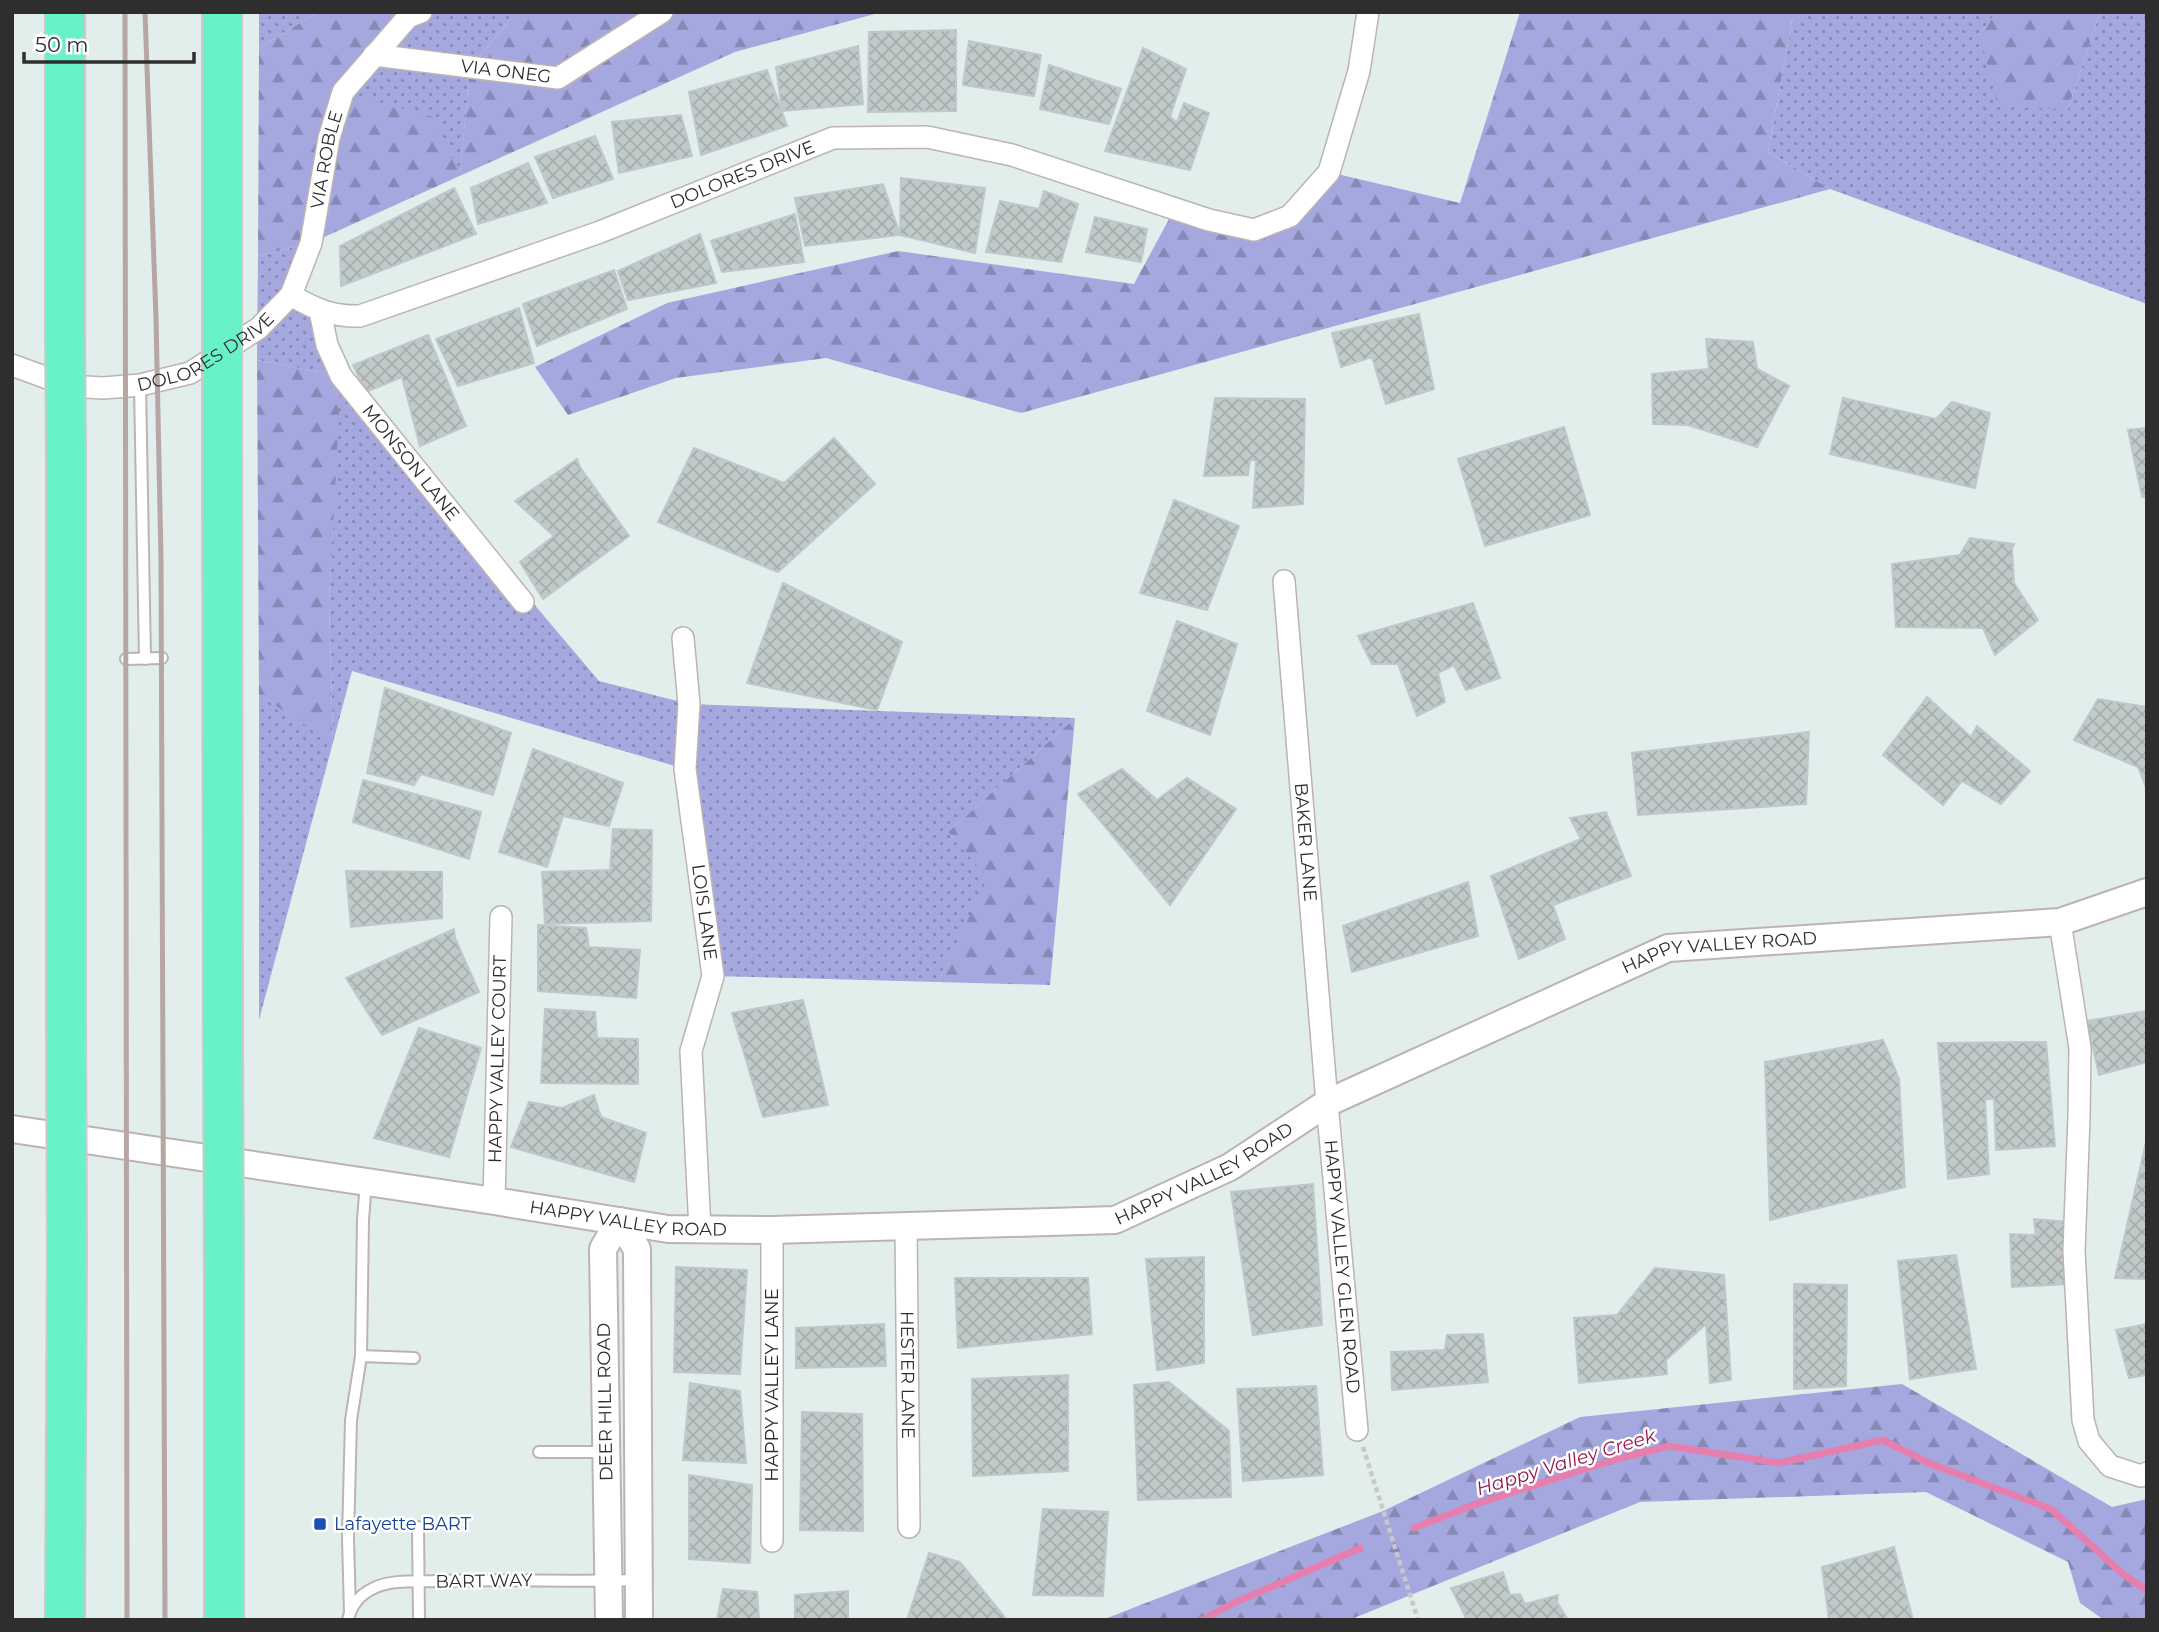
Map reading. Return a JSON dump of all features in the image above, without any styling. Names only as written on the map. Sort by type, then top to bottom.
[{"type":"highway","points":[[65,12],[65,1620]]},
{"type":"highway","points":[[222,12],[224,1620]]},
{"type":"highway","points":[[23,1616],[66,1536]]},
{"type":"street","name":"VIA ROBLE","points":[[292,295],[311,243],[329,138],[343,92],[408,17],[421,12]]},
{"type":"street","name":"VIA ONEG","points":[[374,55],[558,78],[662,12]]},
{"type":"street","name":"DOLORES DRIVE","points":[[12,365],[69,386],[103,388],[140,385],[190,373],[259,328],[292,295],[320,311],[342,317],[360,316],[600,232],[833,138],[927,136],[1012,155],[1209,220],[1254,230],[1290,216],[1329,172],[1359,71],[1367,12]]},
{"type":"street","name":"MONSON LANE","points":[[320,311],[327,345],[341,376],[523,602]]},
{"type":"street","name":"BAKER LANE","points":[[1284,581],[1327,1103]]},
{"type":"street","name":"LOIS LANE","points":[[683,638],[688,704],[685,769],[713,976],[691,1051],[700,1229]]},
{"type":"street","name":"HAPPY VALLEY ROAD","points":[[12,1129],[668,1228],[772,1230],[1115,1220],[1230,1167],[1327,1103],[1668,947],[2060,922],[2147,892]]},
{"type":"street","name":"HAPPY VALLEY COURT","points":[[494,1200],[501,917]]},
{"type":"street","points":[[2060,922],[2080,1048],[2074,1251],[2083,1420],[2089,1441],[2110,1466],[2140,1476],[2147,1473]]},
{"type":"street","name":"HAPPY VALLEY GLEN ROAD","points":[[1327,1103],[1357,1430]]},
{"type":"street","points":[[619,1221],[637,1249]]},
{"type":"street","name":"DEER HILL ROAD","points":[[609,1620],[603,1249],[619,1221]]},
{"type":"street","name":"HESTER LANE","points":[[906,1225],[909,1527]]},
{"type":"street","name":"HAPPY VALLEY LANE","points":[[772,1230],[772,1541]]},
{"type":"street","name":"DEER HILL ROAD","points":[[637,1249],[639,1620]]},
{"type":"street","name":"DEER HILL ROAD","points":[[637,1249],[639,1620]]},
{"type":"lane","points":[[140,385],[145,659]]},
{"type":"lane","points":[[126,659],[162,658]]},
{"type":"lane","points":[[349,1616],[351,1420],[361,1356],[366,1182]]},
{"type":"lane","points":[[361,1356],[414,1358]]},
{"type":"lane","points":[[539,1452],[606,1452]]},
{"type":"lane","points":[[418,1527],[419,1620]]},
{"type":"lane","name":"BART WAY","points":[[349,1616],[364,1594],[376,1586],[419,1582],[638,1580]]},
{"type":"path","points":[[1357,1430],[1418,1620]]},
{"type":"green space","points":[[259,12],[318,12],[259,48]]},
{"type":"green space","points":[[318,12],[421,12],[343,92],[433,117],[460,174],[470,67],[517,12],[882,12],[735,52],[311,243],[258,256],[259,48]]},
{"type":"green space","points":[[421,12],[517,12],[470,67],[460,176],[343,92]]},
{"type":"green space","points":[[1520,12],[1806,12],[1792,20],[1768,152],[1830,189],[1021,413],[826,358],[676,378],[568,415],[535,367],[667,303],[898,251],[1134,284],[1175,208],[1254,230],[1290,215],[1329,172],[1460,203]]},
{"type":"green space","points":[[1806,12],[1996,12],[1980,35],[2068,109],[2099,15],[2108,12],[2147,12],[2147,304],[1830,189],[1768,152],[1792,20]]},
{"type":"green space","points":[[1996,12],[2108,12],[2099,15],[2068,109],[1998,107],[1980,35]]},
{"type":"green space","points":[[311,243],[298,299],[324,314],[341,376],[599,681],[689,704],[1075,718],[948,832],[989,878],[938,982],[713,976],[685,769],[352,671],[259,1020],[259,695],[333,742],[329,603],[340,376],[257,360],[258,256]]},
{"type":"green space","points":[[257,360],[341,376],[329,603],[333,743],[259,695]]},
{"type":"green space","points":[[1075,718],[1050,985],[938,982],[988,878],[948,832]]},
{"type":"green space","points":[[1902,1384],[2112,1507],[2147,1499],[2147,1620],[2104,1620],[2080,1603],[2068,1562],[1926,1492],[1640,1502],[1349,1620],[1102,1620],[1383,1511],[1580,1417]]},
{"type":"building","points":[[956,30],[956,111],[868,112],[869,32]]},
{"type":"building","points":[[969,41],[1041,55],[1034,96],[963,85]]},
{"type":"building","points":[[858,46],[863,104],[782,111],[776,67]]},
{"type":"building","points":[[1143,48],[1186,69],[1170,117],[1177,122],[1184,103],[1209,113],[1190,170],[1105,151]]},
{"type":"building","points":[[1049,65],[1121,89],[1109,124],[1040,109]]},
{"type":"building","points":[[767,70],[787,126],[701,155],[689,92]]},
{"type":"building","points":[[681,115],[692,156],[619,173],[612,122]]},
{"type":"building","points":[[595,136],[613,179],[553,198],[535,157]]},
{"type":"building","points":[[528,163],[547,203],[478,224],[471,188]]},
{"type":"building","points":[[901,178],[985,188],[975,253],[900,235]]},
{"type":"building","points":[[883,184],[900,235],[805,246],[795,198]]},
{"type":"building","points":[[454,188],[476,234],[341,286],[340,246]]},
{"type":"building","points":[[1044,191],[1078,204],[1061,262],[986,252],[1000,201],[1039,209]]},
{"type":"building","points":[[795,214],[804,262],[722,272],[711,241]]},
{"type":"building","points":[[1095,217],[1147,229],[1141,262],[1086,252]]},
{"type":"building","points":[[700,234],[716,283],[628,300],[618,271]]},
{"type":"building","points":[[614,270],[627,309],[537,346],[523,304]]},
{"type":"building","points":[[519,308],[534,363],[458,386],[436,339]]},
{"type":"building","points":[[1419,314],[1434,389],[1386,404],[1372,357],[1341,367],[1332,333]]},
{"type":"building","points":[[428,335],[466,426],[420,446],[402,377],[366,392],[353,365]]},
{"type":"building","points":[[1706,339],[1753,342],[1757,369],[1789,386],[1757,447],[1688,425],[1653,424],[1652,374],[1709,369]]},
{"type":"building","points":[[1215,398],[1305,399],[1303,504],[1253,508],[1256,460],[1250,460],[1248,475],[1204,476]]},
{"type":"building","points":[[1843,398],[1936,419],[1952,402],[1990,413],[1975,488],[1830,454]]},
{"type":"building","points":[[1564,427],[1590,515],[1485,546],[1458,459]]},
{"type":"building","points":[[2147,428],[2147,497],[2142,497],[2128,430]]},
{"type":"building","points":[[834,438],[875,484],[778,572],[658,522],[694,448],[784,483]]},
{"type":"building","points":[[577,459],[629,536],[543,599],[520,562],[554,536],[515,501]]},
{"type":"building","points":[[1174,500],[1239,526],[1207,610],[1140,593]]},
{"type":"building","points":[[1970,538],[2014,544],[2014,583],[2038,620],[1995,655],[1983,628],[1896,627],[1892,564],[1960,555]]},
{"type":"building","points":[[783,583],[902,642],[877,710],[747,683]]},
{"type":"building","points":[[1473,603],[1500,678],[1466,690],[1454,665],[1438,673],[1445,702],[1417,716],[1398,664],[1372,664],[1358,636]]},
{"type":"building","points":[[1177,621],[1237,644],[1210,735],[1147,711]]},
{"type":"building","points":[[385,688],[511,733],[493,795],[421,774],[414,785],[367,773]]},
{"type":"building","points":[[1927,697],[1971,737],[1977,726],[2030,771],[2001,804],[1962,781],[1943,805],[1883,755]]},
{"type":"building","points":[[2098,699],[2147,707],[2147,790],[2138,767],[2074,740]]},
{"type":"building","points":[[1809,732],[1806,804],[1638,815],[1632,753]]},
{"type":"building","points":[[533,749],[623,783],[609,826],[563,816],[547,867],[499,852]]},
{"type":"building","points":[[1122,769],[1157,800],[1187,778],[1236,809],[1170,905],[1078,794]]},
{"type":"building","points":[[363,780],[481,812],[469,859],[353,822]]},
{"type":"building","points":[[1606,812],[1631,876],[1553,905],[1565,939],[1519,959],[1491,876],[1581,839],[1570,818]]},
{"type":"building","points":[[613,829],[652,830],[651,921],[545,924],[542,872],[610,870]]},
{"type":"building","points":[[346,871],[442,872],[442,918],[351,927]]},
{"type":"building","points":[[1468,882],[1478,936],[1352,972],[1343,926]]},
{"type":"building","points":[[538,925],[586,928],[589,947],[640,950],[636,998],[538,991]]},
{"type":"building","points":[[454,929],[455,938],[479,992],[382,1035],[346,978]]},
{"type":"building","points":[[803,1000],[828,1105],[763,1117],[732,1013]]},
{"type":"building","points":[[545,1009],[595,1012],[597,1038],[638,1039],[638,1084],[541,1083]]},
{"type":"building","points":[[2147,1011],[2147,1062],[2099,1075],[2087,1021]]},
{"type":"building","points":[[419,1028],[481,1048],[449,1157],[374,1138]]},
{"type":"building","points":[[1883,1040],[1899,1079],[1905,1187],[1770,1220],[1765,1062]]},
{"type":"building","points":[[2046,1042],[2055,1146],[1996,1150],[1994,1099],[1985,1099],[1989,1174],[1948,1179],[1938,1043]]},
{"type":"building","points":[[594,1095],[601,1117],[646,1133],[634,1182],[511,1147],[529,1102],[562,1108]]},
{"type":"building","points":[[2146,1142],[2147,1279],[2115,1278]]},
{"type":"building","points":[[1313,1184],[1322,1325],[1253,1335],[1231,1192]]},
{"type":"building","points":[[2034,1219],[2068,1222],[2068,1284],[2012,1287],[2010,1234],[2036,1235]]},
{"type":"building","points":[[1956,1255],[1976,1369],[1910,1379],[1898,1261]]},
{"type":"building","points":[[1204,1257],[1204,1363],[1157,1370],[1146,1259]]},
{"type":"building","points":[[676,1267],[747,1270],[740,1374],[674,1372]]},
{"type":"building","points":[[1655,1268],[1724,1275],[1731,1380],[1710,1383],[1706,1324],[1666,1360],[1667,1374],[1579,1383],[1574,1318],[1617,1315]]},
{"type":"building","points":[[955,1278],[1088,1278],[1092,1334],[958,1348]]},
{"type":"building","points":[[1794,1284],[1847,1285],[1846,1386],[1794,1389]]},
{"type":"building","points":[[884,1324],[886,1366],[796,1368],[796,1328]]},
{"type":"building","points":[[2147,1324],[2147,1375],[2129,1378],[2116,1330]]},
{"type":"building","points":[[1483,1334],[1488,1382],[1392,1390],[1391,1352],[1445,1350],[1447,1335]]},
{"type":"building","points":[[1068,1375],[1068,1471],[973,1476],[972,1379]]},
{"type":"building","points":[[1169,1382],[1229,1431],[1231,1497],[1138,1500],[1134,1385]]},
{"type":"building","points":[[690,1383],[740,1391],[746,1463],[683,1460]]},
{"type":"building","points":[[1316,1386],[1323,1475],[1243,1481],[1237,1389]]},
{"type":"building","points":[[802,1412],[862,1414],[863,1531],[800,1530]]},
{"type":"building","points":[[689,1475],[752,1485],[750,1563],[689,1559]]},
{"type":"building","points":[[1043,1509],[1108,1512],[1103,1596],[1033,1595]]},
{"type":"building","points":[[1894,1547],[1913,1620],[1829,1620],[1822,1567]]},
{"type":"building","points":[[929,1553],[960,1562],[1007,1620],[907,1620]]},
{"type":"building","points":[[1503,1572],[1510,1595],[1520,1594],[1525,1604],[1558,1595],[1557,1602],[1568,1620],[1467,1620],[1451,1588]]},
{"type":"building","points":[[723,1589],[757,1592],[759,1620],[717,1620]]},
{"type":"building","points":[[848,1591],[848,1620],[795,1620],[795,1595]]},
{"type":"waterway","name":"Happy Valley Creek","points":[[1414,1528],[1476,1504],[1613,1460],[1669,1446],[1779,1463],[1883,1440],[1931,1464],[2051,1509],[2124,1575],[2147,1590]]},
{"type":"waterway","name":"Happy Valley Creek","points":[[1202,1620],[1232,1604],[1360,1548]]},
{"type":"railway","points":[[125,12],[127,1620]]},
{"type":"railway","points":[[145,12],[161,559],[165,1620]]},
{"type":"place","name":"Lafayette BART","points":[[320,1524]]}]
